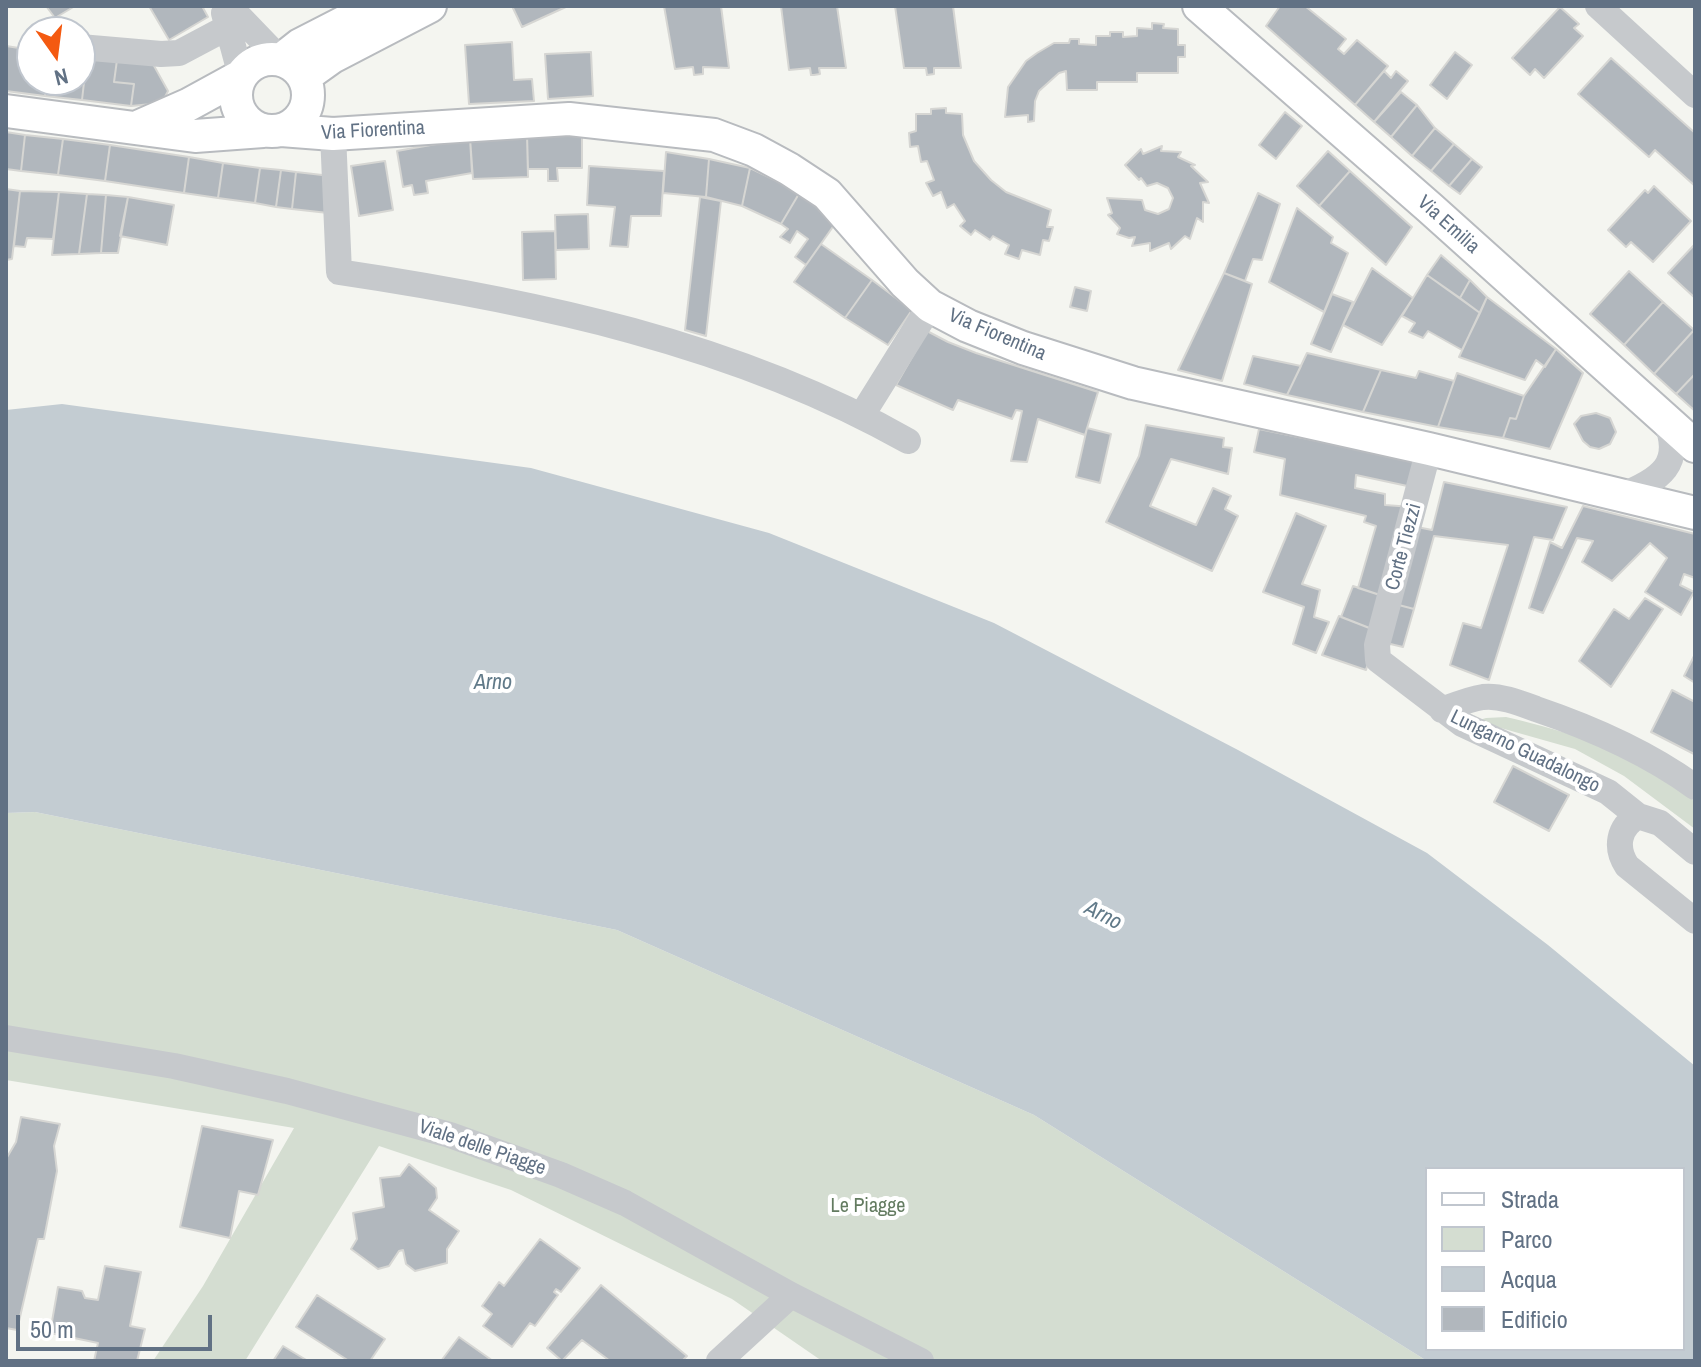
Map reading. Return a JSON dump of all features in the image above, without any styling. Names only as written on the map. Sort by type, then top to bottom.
[{"type":"main road","points":[[292,69],[300,45],[376,6]]},
{"type":"main road","points":[[138,127],[188,105],[241,76],[258,62],[292,69],[332,57],[430,6]]},
{"type":"main road","name":"Via Emilia","points":[[1199,6],[1695,446]]},
{"type":"main road","points":[[241,76],[237,87],[238,109],[244,119],[272,130],[291,126],[306,110],[308,88],[292,69]]},
{"type":"main road","name":"Via Fiorentina","points":[[6,111],[195,136],[272,130],[333,134],[569,119],[714,135],[754,150],[827,194],[905,283],[930,306],[968,326],[1023,348],[1108,376],[1695,513]]},
{"type":"street","points":[[1598,6],[1695,95]]},
{"type":"street","points":[[227,13],[292,69]]},
{"type":"street","points":[[96,48],[179,53],[191,49],[227,13]]},
{"type":"street","points":[[227,13],[241,76]]},
{"type":"street","points":[[333,134],[339,272],[458,290],[626,330],[724,359],[862,415],[908,441]]},
{"type":"street","points":[[862,415],[930,306]]},
{"type":"street","points":[[1621,496],[1650,482],[1666,467],[1673,451],[1673,442],[1665,419]]},
{"type":"street","name":"Corte Tiezzi","points":[[1429,449],[1377,645],[1378,660],[1442,710]]},
{"type":"street","name":"Lungarno Guadalongo","points":[[1442,710],[1484,697],[1513,702],[1615,741],[1661,764],[1695,787]]},
{"type":"street","name":"Lungarno Guadalongo","points":[[1442,710],[1462,724],[1608,792],[1638,816],[1660,823],[1695,852]]},
{"type":"street","points":[[1638,816],[1626,825],[1621,834],[1619,842],[1623,861],[1695,921]]},
{"type":"street","name":"Viale delle Piagge","points":[[6,1038],[174,1066],[287,1091],[450,1135],[561,1175],[625,1203],[791,1295],[921,1361]]},
{"type":"street","points":[[719,1361],[791,1295]]},
{"type":"green space","points":[[1506,717],[1583,739],[1622,753],[1655,770],[1695,802],[1695,829],[1624,776],[1575,749],[1476,721]]},
{"type":"green space","name":"Le Piagge","points":[[35,812],[617,930],[1034,1115],[1427,1361],[822,1361],[732,1299],[511,1190],[379,1146],[245,1361],[153,1361],[203,1286],[294,1128],[6,1080],[6,813]]},
{"type":"water","name":"Arno","points":[[62,404],[531,468],[769,533],[994,623],[1427,853],[1548,945],[1695,1066],[1695,1361],[1427,1361],[1034,1115],[617,930],[35,812],[6,813],[6,410]]},
{"type":"building","points":[[46,6],[75,6],[58,16],[54,16]]},
{"type":"building","points":[[149,6],[202,6],[208,17],[169,40]]},
{"type":"building","points":[[512,6],[568,6],[522,27]]},
{"type":"building","points":[[664,6],[721,6],[729,68],[703,67],[703,74],[694,75],[693,67],[675,69]]},
{"type":"building","points":[[781,6],[837,6],[846,68],[819,68],[820,74],[814,75],[811,75],[810,68],[789,70]]},
{"type":"building","points":[[895,6],[953,6],[961,68],[934,68],[934,74],[927,75],[926,68],[904,68]]},
{"type":"building","points":[[1280,6],[1305,6],[1346,39],[1338,49],[1344,54],[1357,40],[1388,66],[1355,105],[1266,26]]},
{"type":"building","points":[[1560,7],[1579,24],[1574,28],[1583,36],[1544,78],[1535,69],[1530,75],[1512,58]]},
{"type":"building","points":[[1152,23],[1178,29],[1178,45],[1185,45],[1185,57],[1178,57],[1178,73],[1137,73],[1137,82],[1097,82],[1097,90],[1067,90],[1066,71],[1059,73],[1039,91],[1034,121],[1028,122],[1028,115],[1005,117],[1008,87],[1026,61],[1037,53],[1054,43],[1069,43],[1070,39],[1079,39],[1079,44],[1096,45],[1096,36],[1110,36],[1110,32],[1123,32],[1123,37],[1137,36],[1137,28],[1152,29]]},
{"type":"building","points":[[512,42],[514,80],[532,79],[534,101],[469,104],[465,45]]},
{"type":"building","points":[[6,46],[16,48],[16,92],[6,91]]},
{"type":"building","points":[[591,52],[593,96],[548,99],[545,54]]},
{"type":"building","points":[[1455,52],[1472,65],[1447,99],[1430,85]]},
{"type":"building","points":[[96,57],[117,60],[114,82],[134,84],[131,106],[82,100],[82,96],[96,96]]},
{"type":"building","points":[[1611,58],[1695,133],[1695,186],[1655,150],[1649,157],[1578,94]]},
{"type":"building","points":[[117,60],[153,64],[168,91],[162,103],[131,106],[134,84],[114,82]]},
{"type":"building","points":[[1384,71],[1391,78],[1396,71],[1408,81],[1374,122],[1355,105]]},
{"type":"building","points":[[1401,92],[1417,105],[1391,137],[1374,122]]},
{"type":"building","points":[[45,96],[82,96],[82,100]]},
{"type":"building","points":[[1417,105],[1435,128],[1412,156],[1391,137]]},
{"type":"building","points":[[946,108],[946,113],[962,114],[963,135],[974,161],[991,180],[1006,192],[1051,210],[1047,227],[1053,227],[1049,241],[1043,240],[1040,255],[1022,250],[1019,259],[1005,254],[1009,245],[993,236],[990,240],[975,230],[971,235],[960,226],[965,221],[954,204],[947,208],[941,192],[933,196],[926,183],[934,180],[927,161],[921,162],[918,146],[910,147],[909,133],[916,131],[916,114],[931,114],[931,109]]},
{"type":"building","points":[[1285,112],[1302,126],[1276,159],[1259,145]]},
{"type":"building","points":[[1435,128],[1454,144],[1431,171],[1412,156]]},
{"type":"building","points":[[6,132],[25,135],[21,171],[6,169]]},
{"type":"building","points":[[527,134],[528,177],[473,179],[470,138]]},
{"type":"building","points":[[527,134],[582,134],[582,168],[557,168],[558,181],[548,181],[548,169],[528,169]]},
{"type":"building","points":[[25,135],[63,139],[58,175],[21,171]]},
{"type":"building","points":[[470,138],[472,173],[426,181],[428,193],[414,195],[412,185],[403,187],[397,151]]},
{"type":"building","points":[[63,139],[110,145],[105,181],[58,175]]},
{"type":"building","points":[[1454,144],[1472,159],[1449,186],[1431,171]]},
{"type":"building","points":[[110,145],[189,157],[184,193],[105,181]]},
{"type":"building","points":[[1162,146],[1161,151],[1181,152],[1178,157],[1195,165],[1191,166],[1208,182],[1200,183],[1209,203],[1203,202],[1203,222],[1197,218],[1190,239],[1185,236],[1171,249],[1169,243],[1150,251],[1150,243],[1132,246],[1135,237],[1117,234],[1120,228],[1108,215],[1112,213],[1107,198],[1142,200],[1145,210],[1158,214],[1169,209],[1173,198],[1168,188],[1157,183],[1147,186],[1125,165],[1141,149],[1143,154]]},
{"type":"building","points":[[1328,151],[1350,171],[1319,206],[1297,186]]},
{"type":"building","points":[[666,152],[709,159],[706,197],[663,193]]},
{"type":"building","points":[[189,157],[223,163],[218,198],[184,193]]},
{"type":"building","points":[[709,159],[750,168],[742,206],[706,197]]},
{"type":"building","points":[[1472,159],[1482,167],[1460,194],[1449,186]]},
{"type":"building","points":[[385,161],[393,210],[359,216],[351,166]]},
{"type":"building","points":[[223,163],[260,168],[255,203],[218,198]]},
{"type":"building","points":[[589,166],[664,171],[661,216],[631,216],[628,247],[610,246],[615,207],[587,205]]},
{"type":"building","points":[[260,168],[281,170],[276,207],[255,203]]},
{"type":"building","points":[[750,168],[800,192],[781,224],[742,206]]},
{"type":"building","points":[[281,170],[296,172],[292,209],[276,207]]},
{"type":"building","points":[[1350,171],[1412,227],[1386,265],[1319,206]]},
{"type":"building","points":[[296,172],[331,176],[328,213],[292,209]]},
{"type":"building","points":[[1654,186],[1691,221],[1653,262],[1631,242],[1626,247],[1608,230],[1645,190],[1648,193]]},
{"type":"building","points":[[6,189],[20,191],[12,259],[6,260]]},
{"type":"building","points":[[20,191],[59,192],[53,239],[27,238],[25,247],[14,246]]},
{"type":"building","points":[[59,192],[87,194],[79,254],[52,255]]},
{"type":"building","points":[[800,192],[837,221],[806,265],[795,257],[808,239],[797,231],[790,243],[780,237],[788,229],[781,224]]},
{"type":"building","points":[[1258,193],[1280,204],[1262,260],[1253,259],[1245,281],[1224,273]]},
{"type":"building","points":[[87,194],[106,195],[101,253],[79,254]]},
{"type":"building","points":[[106,195],[128,197],[118,253],[101,253]]},
{"type":"building","points":[[128,197],[174,205],[167,245],[120,236]]},
{"type":"building","points":[[700,197],[721,201],[706,336],[685,330]]},
{"type":"building","points":[[1297,208],[1333,237],[1331,243],[1348,253],[1324,312],[1269,282]]},
{"type":"building","points":[[588,214],[589,249],[556,250],[555,215]]},
{"type":"building","points":[[555,231],[556,279],[523,280],[522,232]]},
{"type":"building","points":[[821,244],[872,280],[845,318],[794,282]]},
{"type":"building","points":[[1695,244],[1695,298],[1668,273]]},
{"type":"building","points":[[1441,255],[1470,280],[1460,298],[1427,275]]},
{"type":"building","points":[[1372,268],[1413,298],[1382,345],[1343,325]]},
{"type":"building","points":[[1629,271],[1663,302],[1624,345],[1590,314]]},
{"type":"building","points":[[1224,273],[1252,284],[1222,381],[1178,370]]},
{"type":"building","points":[[1427,275],[1480,313],[1462,350],[1428,331],[1423,338],[1409,332],[1415,323],[1402,316]]},
{"type":"building","points":[[872,280],[912,310],[888,345],[845,318]]},
{"type":"building","points":[[1470,280],[1487,297],[1480,313],[1460,298]]},
{"type":"building","points":[[1075,287],[1091,291],[1087,311],[1070,307]]},
{"type":"building","points":[[1332,294],[1353,302],[1331,352],[1311,344]]},
{"type":"building","points":[[1487,297],[1556,349],[1545,367],[1536,360],[1525,380],[1459,357]]},
{"type":"building","points":[[1663,302],[1694,330],[1654,374],[1624,345]]},
{"type":"building","points":[[1694,330],[1695,374],[1676,394],[1654,374]]},
{"type":"building","points":[[927,331],[976,353],[1098,392],[1085,435],[1038,419],[1027,462],[1011,461],[1022,411],[1016,410],[1012,419],[958,400],[953,410],[896,385]]},
{"type":"building","points":[[1556,349],[1583,373],[1550,449],[1503,438],[1510,418],[1516,419],[1524,396]]},
{"type":"building","points":[[1307,353],[1381,370],[1363,412],[1287,395]]},
{"type":"building","points":[[1253,356],[1301,366],[1287,395],[1244,384]]},
{"type":"building","points":[[1381,370],[1416,378],[1419,371],[1454,381],[1438,427],[1363,412]]},
{"type":"building","points":[[1457,373],[1524,396],[1516,419],[1510,418],[1503,438],[1438,427]]},
{"type":"building","points":[[1695,374],[1695,411],[1676,394]]},
{"type":"building","points":[[1596,413],[1610,418],[1616,432],[1610,444],[1599,449],[1583,441],[1574,424],[1581,416]]},
{"type":"building","points":[[1146,425],[1224,438],[1223,447],[1232,448],[1228,474],[1171,459],[1150,506],[1196,525],[1213,488],[1231,496],[1225,509],[1238,516],[1212,571],[1106,522],[1139,456]]},
{"type":"building","points":[[1087,428],[1111,434],[1100,483],[1076,477]]},
{"type":"building","points":[[1259,429],[1417,461],[1412,487],[1356,475],[1355,488],[1385,494],[1385,505],[1412,507],[1386,597],[1358,588],[1376,526],[1364,522],[1366,516],[1280,495],[1285,459],[1254,452]]},
{"type":"building","points":[[1444,482],[1567,507],[1553,540],[1534,537],[1489,680],[1450,665],[1463,623],[1481,628],[1508,545],[1434,536],[1414,609],[1391,603],[1412,526],[1432,530]]},
{"type":"building","points":[[1583,506],[1695,534],[1695,578],[1684,574],[1680,585],[1694,592],[1681,615],[1645,592],[1667,558],[1650,543],[1612,581],[1582,562],[1593,541],[1577,538],[1543,613],[1529,608],[1550,542],[1562,548]]},
{"type":"building","points":[[1296,513],[1326,526],[1302,584],[1320,590],[1314,617],[1329,622],[1316,653],[1293,644],[1304,607],[1263,592]]},
{"type":"building","points":[[1353,586],[1386,597],[1377,631],[1341,617]]},
{"type":"building","points":[[1645,598],[1663,609],[1611,687],[1579,661],[1614,609],[1629,619]]},
{"type":"building","points":[[1391,603],[1414,609],[1403,647],[1382,642]]},
{"type":"building","points":[[1339,616],[1377,631],[1366,670],[1322,655]]},
{"type":"building","points":[[1695,654],[1695,683],[1684,676]]},
{"type":"building","points":[[1672,690],[1695,702],[1694,754],[1651,732]]},
{"type":"building","points":[[1513,766],[1569,795],[1549,831],[1494,802]]},
{"type":"building","points":[[21,1117],[60,1124],[54,1146],[57,1171],[44,1239],[38,1239],[17,1330],[6,1328],[6,1159],[16,1142]]},
{"type":"building","points":[[202,1126],[273,1140],[258,1195],[239,1191],[230,1238],[180,1227]]},
{"type":"building","points":[[409,1164],[436,1188],[437,1198],[429,1210],[459,1231],[447,1249],[447,1263],[415,1271],[406,1264],[403,1250],[389,1266],[378,1269],[351,1249],[357,1239],[353,1213],[384,1207],[380,1178],[400,1176]]},
{"type":"building","points":[[540,1239],[580,1268],[561,1292],[556,1289],[554,1292],[558,1295],[535,1326],[530,1323],[512,1347],[483,1326],[492,1314],[482,1306],[499,1282],[504,1286]]},
{"type":"building","points":[[105,1266],[141,1272],[130,1326],[145,1329],[137,1361],[94,1361],[98,1343],[50,1333],[58,1287],[82,1291],[85,1298],[98,1300]]},
{"type":"building","points":[[601,1285],[687,1356],[682,1361],[610,1361],[582,1340],[562,1361],[547,1348]]},
{"type":"building","points":[[317,1295],[385,1339],[370,1361],[349,1361],[296,1327]]},
{"type":"building","points":[[459,1337],[493,1361],[441,1361]]},
{"type":"building","points":[[283,1346],[308,1361],[273,1361]]}]
